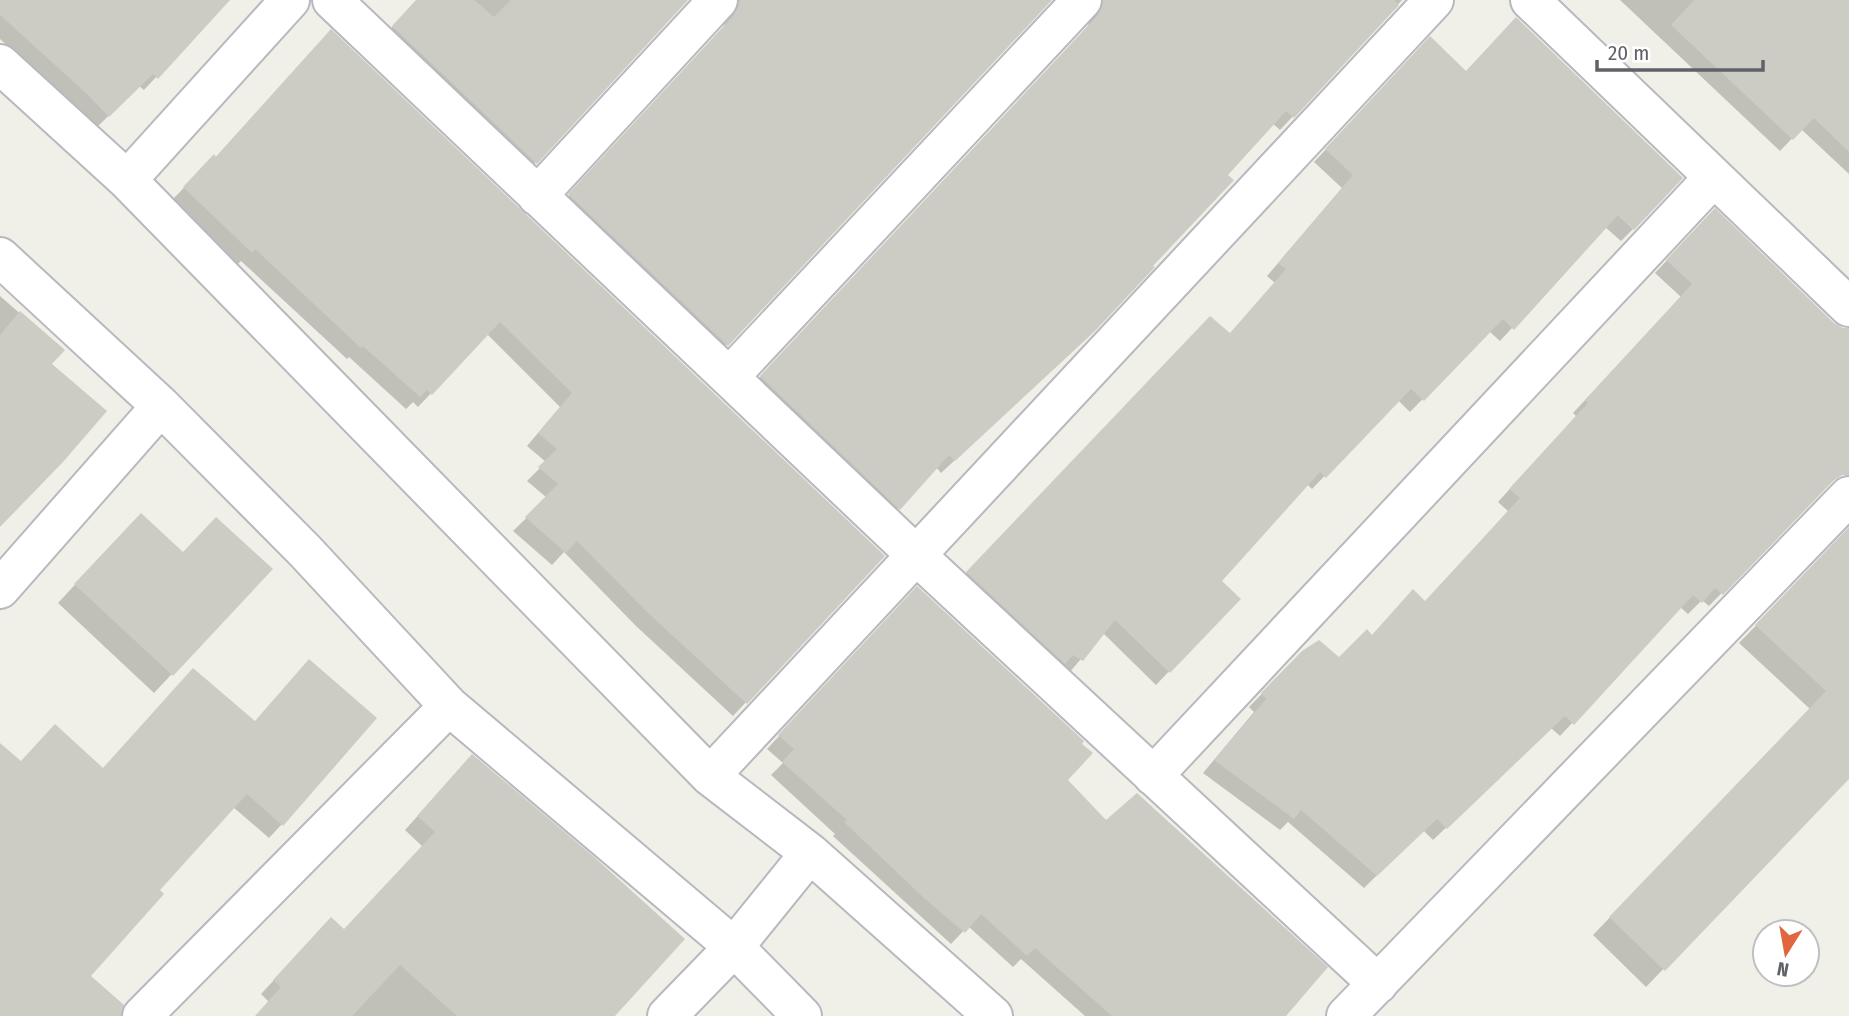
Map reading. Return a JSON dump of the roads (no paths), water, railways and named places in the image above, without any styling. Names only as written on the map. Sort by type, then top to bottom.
[{"type":"street","points":[[127,180],[290,0]]},
{"type":"street","points":[[332,0],[917,556],[1378,984]]},
{"type":"street","points":[[537,196],[718,0]]},
{"type":"street","points":[[729,377],[1082,0]]},
{"type":"street","points":[[710,776],[1434,0]]},
{"type":"street","points":[[1530,0],[1849,307]]},
{"type":"street","points":[[0,64],[127,180],[710,776],[810,853],[993,1016]]},
{"type":"street","points":[[1153,776],[1714,177]]},
{"type":"street","points":[[0,257],[161,406],[305,551],[449,706],[734,947],[802,1016]]},
{"type":"street","points":[[0,589],[161,406]]},
{"type":"street","points":[[1346,1016],[1849,496]]},
{"type":"street","points":[[142,1016],[449,706]]},
{"type":"street","points":[[667,1016],[734,947],[810,853]]}]
